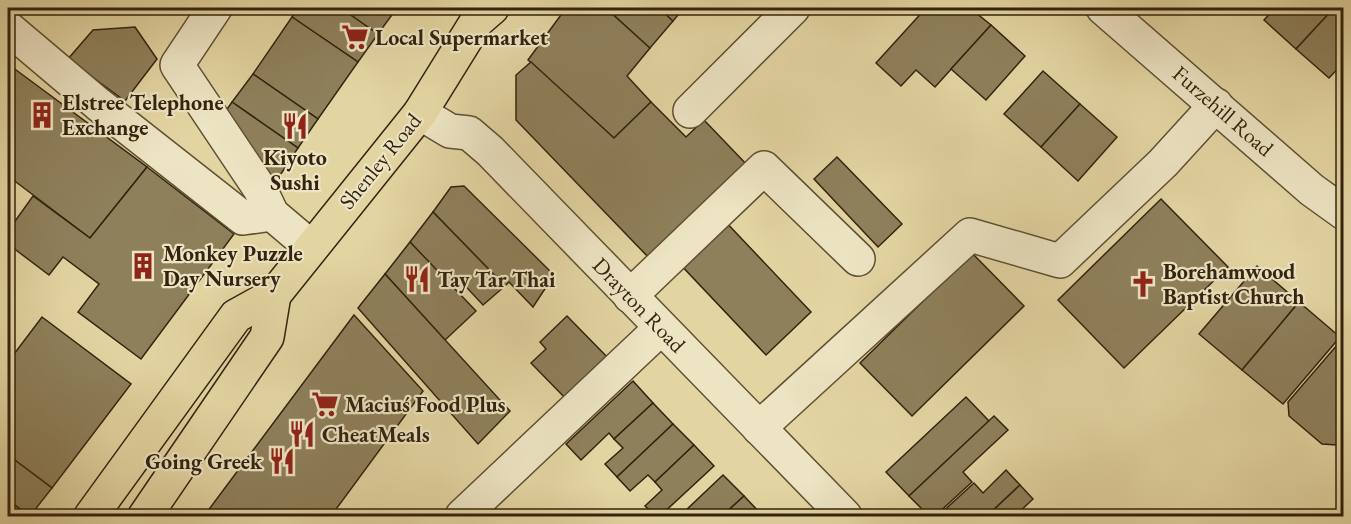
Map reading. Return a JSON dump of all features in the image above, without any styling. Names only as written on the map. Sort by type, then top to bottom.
[{"type":"main road","name":"Shenley Road","points":[[91,516],[236,315],[274,295],[420,113],[482,12]]},
{"type":"main road","name":"Shenley Road","points":[[145,516],[267,337],[274,295]]},
{"type":"street","points":[[215,8],[177,65],[260,189],[272,214],[311,247]]},
{"type":"street","points":[[690,111],[793,8]]},
{"type":"street","name":"Furzehill Road","points":[[1103,8],[1311,190],[1344,213]]},
{"type":"street","points":[[8,28],[98,104],[243,218],[272,214]]},
{"type":"street","points":[[759,428],[970,235],[1060,261],[1162,163],[1216,105]]},
{"type":"street","name":"Drayton Road","points":[[420,113],[450,131],[469,133],[490,151],[845,516]]},
{"type":"street","points":[[630,296],[764,168],[858,259]]},
{"type":"street","points":[[462,516],[661,328]]},
{"type":"building","points":[[299,8],[341,8],[378,34],[358,62],[292,17]]},
{"type":"building","points":[[341,8],[397,8],[378,34]]},
{"type":"building","points":[[566,8],[606,8],[650,48],[627,76],[651,102],[614,138],[528,60]]},
{"type":"building","points":[[606,8],[659,8],[673,21],[650,48]]},
{"type":"building","points":[[659,8],[684,8],[673,21]]},
{"type":"building","points":[[926,8],[970,8],[991,25],[935,87],[916,70],[901,86],[876,63]]},
{"type":"building","points":[[1275,8],[1334,8],[1296,49],[1264,20]]},
{"type":"building","points":[[1334,8],[1344,13],[1344,62],[1329,78],[1296,49]]},
{"type":"building","points":[[292,17],[358,62],[318,119],[253,74]]},
{"type":"building","points":[[991,25],[1025,56],[986,100],[951,69]]},
{"type":"building","points":[[135,27],[157,59],[125,101],[68,59],[93,30]]},
{"type":"building","points":[[531,62],[614,138],[651,102],[686,137],[704,120],[749,167],[651,260],[516,120],[516,75]]},
{"type":"building","name":"Elstree Telephone Exchange","points":[[8,64],[147,167],[90,238],[8,176]]},
{"type":"building","points":[[1043,71],[1080,104],[1041,147],[1004,114]]},
{"type":"building","points":[[253,74],[318,119],[298,148],[232,102]]},
{"type":"building","points":[[232,102],[298,148],[277,180],[252,161],[223,115]]},
{"type":"building","points":[[1080,104],[1117,137],[1078,181],[1041,147]]},
{"type":"building","points":[[837,157],[902,224],[878,247],[814,179]]},
{"type":"building","name":"Monkey Puzzle Day Nursery","points":[[147,167],[234,234],[141,359],[78,312],[99,284],[63,257],[49,275],[8,244],[8,231],[33,196],[90,238]]},
{"type":"building","points":[[464,186],[554,275],[533,307],[509,282],[505,286],[433,212],[451,187]]},
{"type":"building","name":"Borehamwood Baptist Church","points":[[1161,199],[1228,267],[1124,368],[1058,300]]},
{"type":"building","points":[[433,212],[505,286],[483,305],[457,277],[449,284],[410,242]]},
{"type":"building","points":[[722,218],[811,312],[766,355],[677,261]]},
{"type":"building","points":[[410,242],[476,311],[445,340],[385,274]]},
{"type":"building","points":[[972,253],[1024,306],[912,416],[860,363]]},
{"type":"building","points":[[1257,266],[1299,302],[1242,370],[1199,334]]},
{"type":"building","points":[[385,274],[510,411],[478,444],[358,308]]},
{"type":"building","points":[[1299,302],[1340,337],[1283,404],[1242,370]]},
{"type":"building","points":[[354,315],[423,391],[331,516],[204,516]]},
{"type":"building","points":[[567,316],[612,362],[570,403],[531,363],[546,349],[540,342]]},
{"type":"building","points":[[42,317],[131,384],[52,488],[8,455],[8,362]]},
{"type":"building","points":[[1338,344],[1344,348],[1344,438],[1337,445],[1322,444],[1289,416],[1288,402]]},
{"type":"building","points":[[633,381],[653,403],[614,439],[609,433],[581,460],[566,444]]},
{"type":"building","points":[[966,397],[989,421],[909,496],[886,472]]},
{"type":"building","points":[[653,403],[673,424],[617,477],[605,464],[623,448],[614,439]]},
{"type":"building","points":[[994,416],[1008,430],[963,472],[972,482],[935,516],[929,516],[909,496]]},
{"type":"building","points":[[673,424],[694,445],[655,482],[648,475],[630,491],[617,477]]},
{"type":"building","points":[[694,445],[714,466],[660,516],[656,516],[645,506],[662,490],[655,482]]},
{"type":"building","points":[[8,455],[52,488],[30,516],[8,500]]},
{"type":"building","points":[[1006,470],[1020,485],[987,516],[938,516],[974,483],[983,493]]},
{"type":"building","points":[[723,475],[744,496],[722,516],[689,516],[684,512]]},
{"type":"building","points":[[1020,485],[1033,499],[1015,516],[987,516]]},
{"type":"building","points":[[744,496],[763,516],[722,516]]},
{"type":"building","points":[[8,500],[29,516],[8,516]]},
{"type":"place","name":"Local Supermarket","points":[[355,37]]},
{"type":"place","name":"Elstree Telephone Exchange","points":[[42,115]]},
{"type":"place","name":"Kiyoto Sushi","points":[[295,126]]},
{"type":"place","name":"Monkey Puzzle Day Nursery","points":[[143,266]]},
{"type":"place","name":"Tay Tar Thai","points":[[417,279]]},
{"type":"place","name":"Borehamwood Baptist Church","points":[[1143,284]]},
{"type":"place","name":"Maciuś Food Plus","points":[[325,404]]},
{"type":"place","name":"CheatMeals","points":[[302,434]]},
{"type":"place","name":"Going Greek","points":[[282,461]]}]
